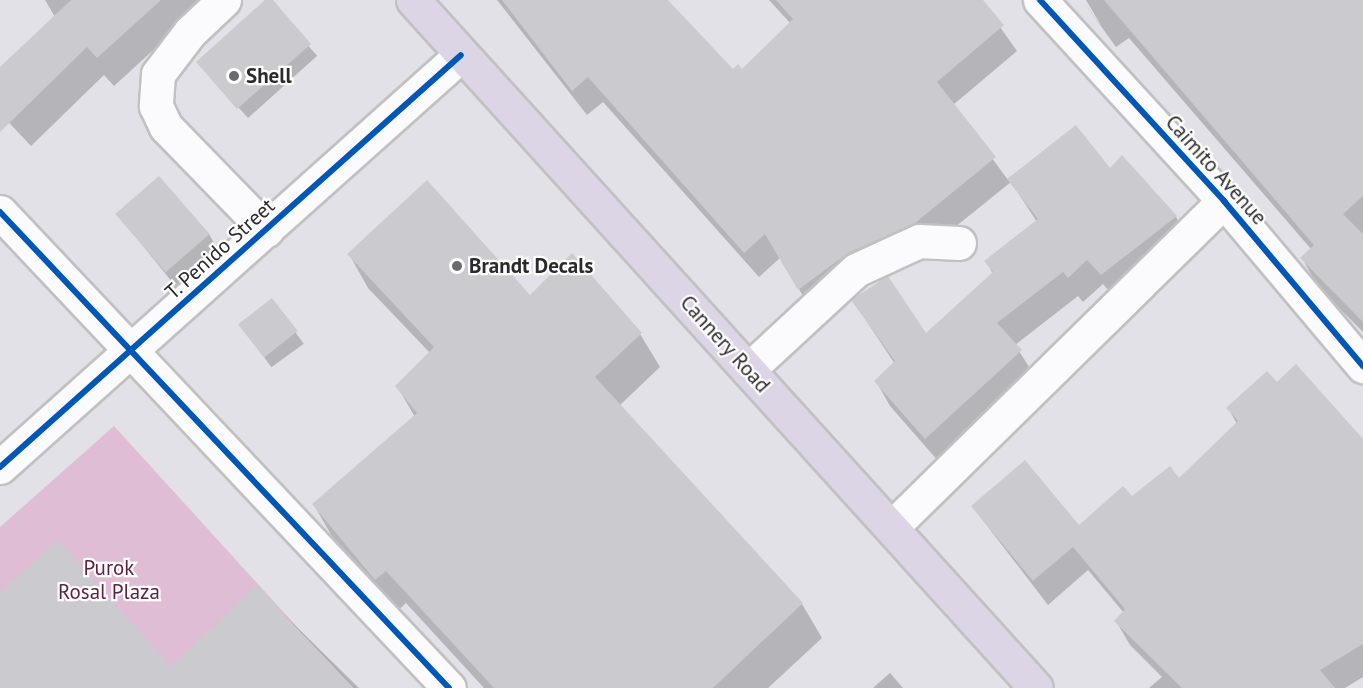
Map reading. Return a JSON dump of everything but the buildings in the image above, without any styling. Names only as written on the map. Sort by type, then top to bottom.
[{"type":"main road","name":"Cannery Road","points":[[413,0],[1036,688]]},
{"type":"street","points":[[224,0],[190,32],[158,74],[156,106],[166,127],[266,230]]},
{"type":"street","name":"Caimito Avenue","points":[[1040,0],[1224,201],[1360,355]]},
{"type":"street","name":"T. Penido Street","points":[[0,467],[461,55]]},
{"type":"street","points":[[892,527],[1224,201]]},
{"type":"street","points":[[0,212],[448,688]]},
{"type":"street","points":[[748,370],[856,270],[919,241],[958,243]]},
{"type":"green space","name":"Purok Rosal Plaza","points":[[114,426],[355,688],[0,688],[0,527]]},
{"type":"cycle path","points":[[1040,0],[1224,201],[1363,366]]},
{"type":"cycle path","points":[[0,467],[461,55]]},
{"type":"cycle path","points":[[0,212],[449,688]]},
{"type":"place","name":"Shell","points":[[234,76]]},
{"type":"place","name":"Brandt Decals","points":[[457,266]]}]
